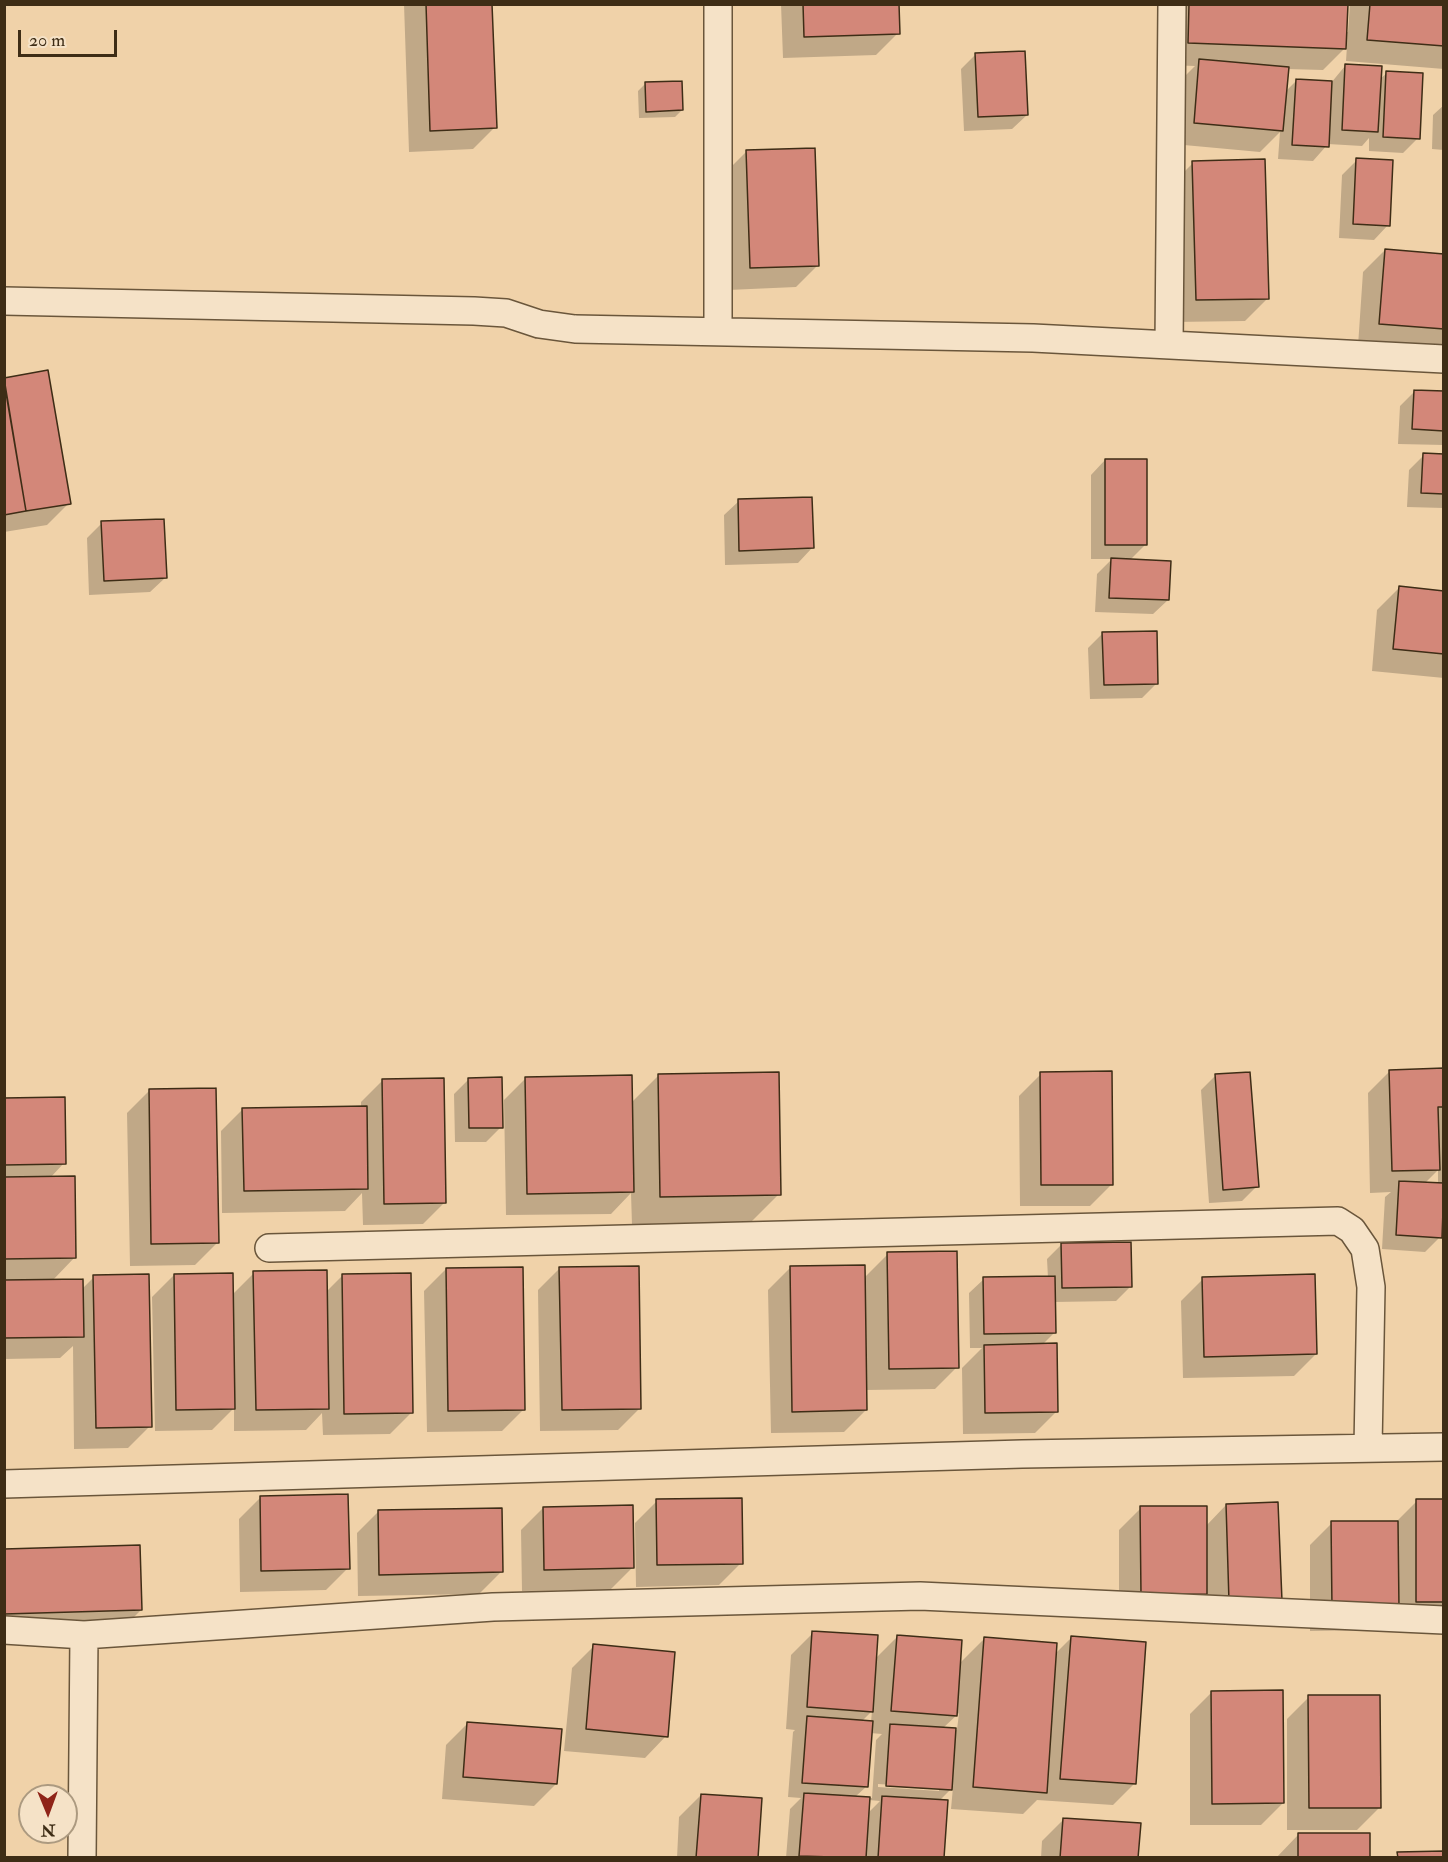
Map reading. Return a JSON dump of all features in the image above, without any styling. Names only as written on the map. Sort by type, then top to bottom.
[{"type":"street","points":[[718,4],[718,332]]},
{"type":"street","points":[[1169,345],[1172,4]]},
{"type":"street","points":[[4,301],[474,311],[507,313],[539,324],[575,329],[1033,338],[1443,358]]},
{"type":"street","points":[[269,1248],[1338,1221],[1352,1230],[1365,1248],[1371,1287],[1368,1447]]},
{"type":"street","points":[[4,1484],[1010,1454],[1443,1447]]},
{"type":"street","points":[[4,1630],[84,1635],[493,1607],[920,1596],[1443,1620]]},
{"type":"street","points":[[82,1857],[84,1635]]},
{"type":"building","points":[[426,4],[492,4],[497,128],[430,131]]},
{"type":"building","points":[[803,4],[899,4],[900,34],[804,37]]},
{"type":"building","points":[[1189,4],[1348,4],[1346,49],[1188,43]]},
{"type":"building","points":[[1370,4],[1444,4],[1444,46],[1367,40]]},
{"type":"building","points":[[1025,51],[1028,115],[978,117],[975,53]]},
{"type":"building","points":[[1199,59],[1289,67],[1283,131],[1194,123]]},
{"type":"building","points":[[1345,64],[1382,66],[1378,132],[1342,130]]},
{"type":"building","points":[[1386,71],[1423,73],[1420,139],[1383,137]]},
{"type":"building","points":[[1296,79],[1332,81],[1329,147],[1292,145]]},
{"type":"building","points":[[682,81],[683,110],[646,112],[645,82]]},
{"type":"building","points":[[815,148],[819,266],[750,268],[746,150]]},
{"type":"building","points":[[1356,158],[1393,160],[1390,226],[1353,224]]},
{"type":"building","points":[[1265,159],[1269,299],[1196,300],[1192,161]]},
{"type":"building","points":[[1385,249],[1444,254],[1444,329],[1379,324]]},
{"type":"building","points":[[48,370],[71,504],[26,511],[4,378]]},
{"type":"building","points":[[4,381],[26,511],[4,515]]},
{"type":"building","points":[[1414,390],[1444,391],[1444,431],[1412,429]]},
{"type":"building","points":[[1423,453],[1444,454],[1444,494],[1421,493]]},
{"type":"building","points":[[1105,459],[1147,459],[1147,545],[1105,545]]},
{"type":"building","points":[[812,497],[814,548],[739,551],[738,499]]},
{"type":"building","points":[[164,519],[167,578],[104,581],[101,521]]},
{"type":"building","points":[[1111,558],[1171,561],[1169,600],[1109,598]]},
{"type":"building","points":[[1399,586],[1444,591],[1444,654],[1393,649]]},
{"type":"building","points":[[1157,631],[1158,684],[1104,685],[1102,632]]},
{"type":"building","points":[[1444,1068],[1444,1107],[1438,1107],[1440,1170],[1392,1171],[1389,1070]]},
{"type":"building","points":[[1112,1071],[1113,1185],[1041,1185],[1040,1072]]},
{"type":"building","points":[[779,1072],[781,1195],[660,1197],[658,1074]]},
{"type":"building","points":[[1250,1072],[1259,1187],[1223,1190],[1215,1074]]},
{"type":"building","points":[[632,1075],[634,1192],[527,1194],[525,1077]]},
{"type":"building","points":[[502,1077],[503,1128],[469,1128],[468,1078]]},
{"type":"building","points":[[444,1078],[446,1203],[384,1204],[382,1079]]},
{"type":"building","points":[[216,1088],[219,1243],[151,1244],[149,1089]]},
{"type":"building","points":[[65,1097],[66,1164],[4,1165],[4,1098]]},
{"type":"building","points":[[367,1106],[368,1189],[244,1191],[242,1108]]},
{"type":"building","points":[[75,1176],[76,1258],[4,1259],[4,1177]]},
{"type":"building","points":[[1399,1181],[1444,1183],[1442,1238],[1396,1235]]},
{"type":"building","points":[[1131,1242],[1132,1287],[1062,1288],[1061,1243]]},
{"type":"building","points":[[957,1251],[959,1368],[889,1369],[887,1252]]},
{"type":"building","points":[[865,1265],[867,1410],[792,1412],[790,1266]]},
{"type":"building","points":[[639,1266],[641,1409],[562,1410],[559,1267]]},
{"type":"building","points":[[523,1267],[525,1410],[448,1411],[446,1268]]},
{"type":"building","points":[[327,1270],[329,1409],[256,1410],[253,1271]]},
{"type":"building","points":[[233,1273],[235,1409],[176,1410],[174,1274]]},
{"type":"building","points":[[411,1273],[413,1413],[344,1414],[342,1274]]},
{"type":"building","points":[[149,1274],[152,1427],[96,1428],[93,1275]]},
{"type":"building","points":[[1315,1274],[1317,1354],[1204,1357],[1202,1277]]},
{"type":"building","points":[[1055,1276],[1056,1333],[984,1334],[983,1277]]},
{"type":"building","points":[[83,1279],[84,1337],[4,1338],[4,1280]]},
{"type":"building","points":[[1057,1343],[1058,1412],[985,1413],[984,1345]]},
{"type":"building","points":[[348,1494],[350,1569],[261,1571],[260,1496]]},
{"type":"building","points":[[742,1498],[743,1564],[657,1565],[656,1499]]},
{"type":"building","points":[[1416,1499],[1444,1499],[1444,1602],[1416,1602]]},
{"type":"building","points":[[1278,1502],[1282,1601],[1229,1602],[1226,1504]]},
{"type":"building","points":[[633,1505],[634,1568],[544,1570],[543,1507]]},
{"type":"building","points":[[1140,1506],[1207,1506],[1207,1594],[1141,1595]]},
{"type":"building","points":[[502,1508],[503,1572],[379,1575],[378,1510]]},
{"type":"building","points":[[1331,1521],[1398,1521],[1399,1609],[1332,1609]]},
{"type":"building","points":[[140,1545],[142,1610],[4,1614],[4,1549]]},
{"type":"building","points":[[812,1631],[878,1635],[873,1712],[807,1707]]},
{"type":"building","points":[[897,1635],[962,1640],[957,1716],[891,1711]]},
{"type":"building","points":[[1071,1636],[1146,1642],[1136,1784],[1060,1779]]},
{"type":"building","points":[[984,1637],[1057,1643],[1047,1793],[973,1787]]},
{"type":"building","points":[[593,1644],[675,1652],[668,1737],[586,1729]]},
{"type":"building","points":[[1283,1690],[1284,1803],[1212,1804],[1211,1691]]},
{"type":"building","points":[[1308,1695],[1380,1695],[1381,1808],[1309,1808]]},
{"type":"building","points":[[807,1716],[873,1721],[868,1787],[802,1783]]},
{"type":"building","points":[[467,1722],[562,1729],[557,1784],[463,1777]]},
{"type":"building","points":[[890,1724],[956,1728],[952,1790],[886,1786]]},
{"type":"building","points":[[804,1793],[870,1797],[866,1858],[799,1856]]},
{"type":"building","points":[[701,1794],[762,1798],[758,1858],[696,1858]]},
{"type":"building","points":[[882,1796],[948,1800],[944,1858],[878,1858]]},
{"type":"building","points":[[1063,1818],[1141,1823],[1138,1858],[1060,1858]]},
{"type":"building","points":[[1298,1833],[1370,1833],[1370,1858],[1298,1858]]},
{"type":"building","points":[[1444,1851],[1444,1858],[1398,1858],[1397,1852]]}]
